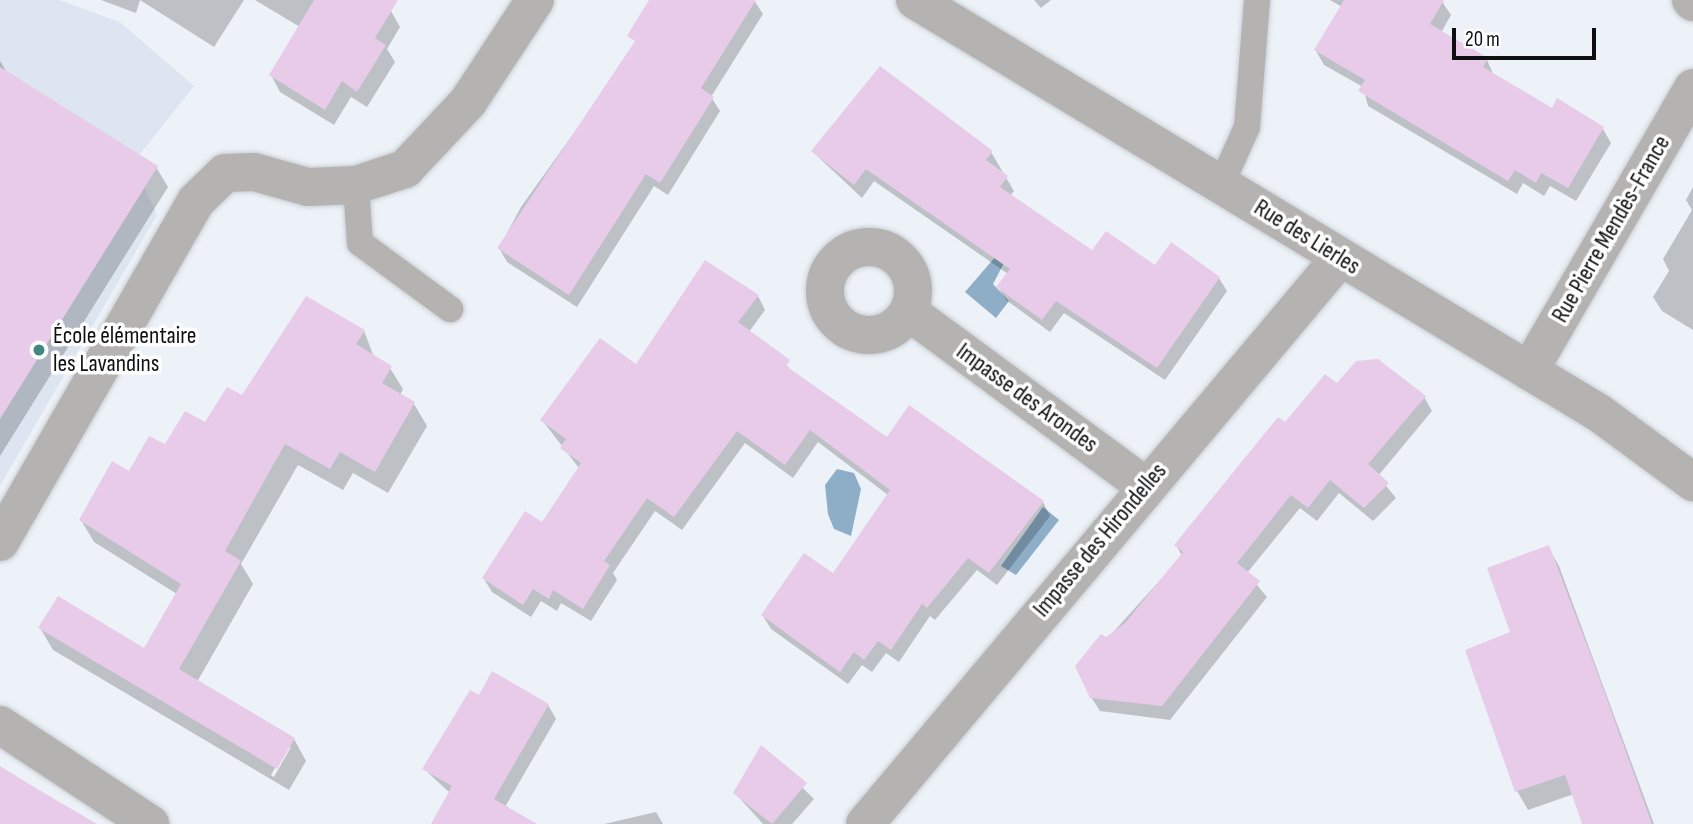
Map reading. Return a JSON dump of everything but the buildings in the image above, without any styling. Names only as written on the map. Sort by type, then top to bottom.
[{"type":"street","points":[[0,542],[195,201],[225,173],[254,172],[308,187],[356,185],[405,169],[468,102],[536,0]]},
{"type":"street","name":"Rue des Lierles","points":[[915,0],[1339,259],[1529,371],[1693,482]]},
{"type":"street","name":"Rue Pierre Mendès-France","points":[[1529,371],[1693,88]]},
{"type":"street","name":"Impasse des Hirondelles","points":[[865,824],[1144,485],[1339,259]]},
{"type":"street","name":"Impasse des Arondes","points":[[909,312],[1144,485]]},
{"type":"street","points":[[0,725],[149,824]]},
{"type":"lane","points":[[1221,185],[1247,127],[1257,0]]},
{"type":"lane","points":[[356,185],[360,243],[450,309]]},
{"type":"shaded area","name":"École élémentaire les Lavandins","points":[[0,0],[59,0],[120,22],[194,86],[133,163],[157,215],[0,486]]},
{"type":"water","points":[[996,256],[1004,263],[993,284],[1009,301],[996,318],[965,292]]},
{"type":"water","points":[[837,469],[854,473],[861,489],[851,536],[834,529],[828,514],[825,485]]},
{"type":"water","points":[[1043,507],[1059,520],[1016,575],[1001,566]]},
{"type":"place","name":"École élémentaire les Lavandins","points":[[39,350]]}]
